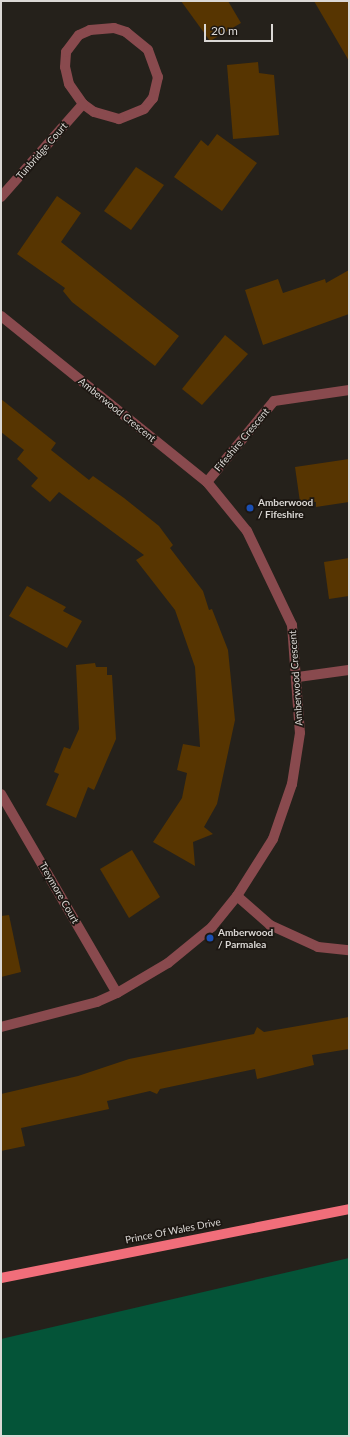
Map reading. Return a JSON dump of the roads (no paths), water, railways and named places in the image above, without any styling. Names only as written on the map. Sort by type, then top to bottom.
[{"type":"main road","name":"Prince Of Wales Drive","points":[[1,1278],[349,1209]]},
{"type":"street","points":[[114,28],[126,32],[148,50],[158,77],[153,98],[144,109],[119,119],[100,115],[83,104],[69,84],[65,67],[66,52],[79,35],[114,28]]},
{"type":"street","name":"Tunbridge Court","points":[[1,197],[83,104]]},
{"type":"street","name":"Amberwood Crescent","points":[[1,316],[207,482],[246,531],[292,625],[298,677],[300,732],[292,784],[273,839],[237,896],[212,927],[168,963],[116,993],[97,1002],[1,1027]]},
{"type":"street","name":"Fifeshire Crescent","points":[[207,482],[274,401],[349,390]]},
{"type":"street","points":[[298,677],[349,670]]},
{"type":"street","name":"Treymore Court","points":[[1,794],[116,993]]},
{"type":"street","points":[[237,896],[270,925],[318,947],[349,950]]},
{"type":"place","name":"Amberwood / Fifeshire","points":[[250,508]]},
{"type":"place","name":"Amberwood / Parmalea","points":[[210,938]]}]
